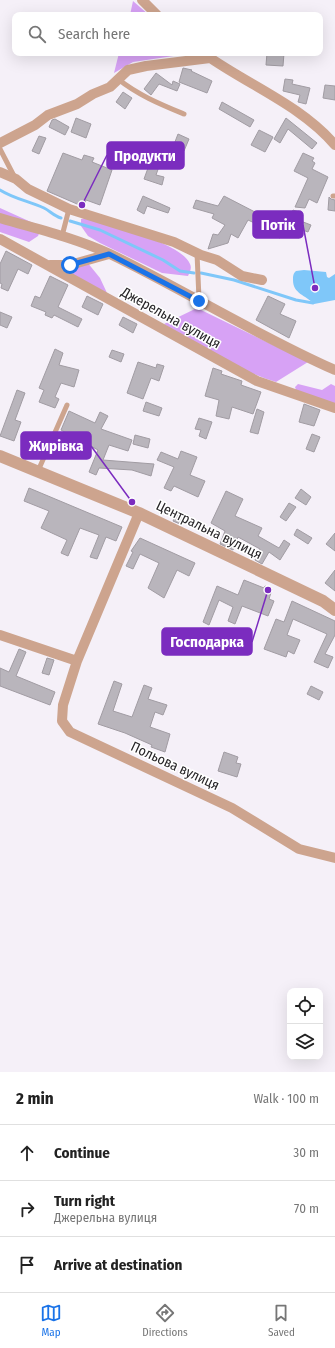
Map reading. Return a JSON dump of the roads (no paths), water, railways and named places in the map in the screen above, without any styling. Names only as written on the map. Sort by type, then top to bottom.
[{"type":"street","points":[[142,0],[155,12]]},
{"type":"street","points":[[0,143],[34,125],[48,115],[77,104],[93,94],[110,87],[128,70],[201,56]]},
{"type":"street","points":[[209,56],[303,117],[335,145]]},
{"type":"street","points":[[0,172],[16,179],[28,189],[69,209],[161,237],[217,260],[242,276],[262,280]]},
{"type":"street","name":"Джерельна вулиця","points":[[0,218],[62,236],[109,254],[255,332],[335,370]]},
{"type":"street","name":"Джерельна вулиця","points":[[0,239],[257,381],[335,408]]},
{"type":"street","points":[[48,265],[70,265],[109,254]]},
{"type":"street","name":"Центральна вулиця","points":[[0,456],[139,513],[323,601],[335,610]]},
{"type":"street","name":"Польова вулиця","points":[[139,513],[77,661],[63,704],[62,721],[70,732],[232,808],[299,849],[335,858]]},
{"type":"street","points":[[0,635],[77,661]]},
{"type":"lane","points":[[118,79],[144,97],[184,114]]},
{"type":"lane","points":[[0,149],[16,179]]},
{"type":"lane","points":[[62,236],[69,209]]},
{"type":"lane","points":[[197,252],[199,301]]},
{"type":"lane","points":[[38,471],[67,405]]},
{"type":"water","points":[[304,270],[326,272],[327,277],[329,278],[335,274],[335,300],[314,304],[298,291],[294,285],[293,275],[296,271]]},
{"type":"waterway","points":[[0,190],[11,196],[44,208],[61,218]]},
{"type":"waterway","points":[[70,221],[100,230],[163,260],[180,271],[194,273]]},
{"type":"waterway","points":[[201,273],[234,280],[296,300],[313,303]]},
{"type":"place","name":"Продукти","points":[[82,205]]},
{"type":"place","name":"Потік","points":[[315,288]]},
{"type":"place","name":"Жирівка","points":[[132,502]]},
{"type":"place","name":"Господарка","points":[[268,590]]}]
